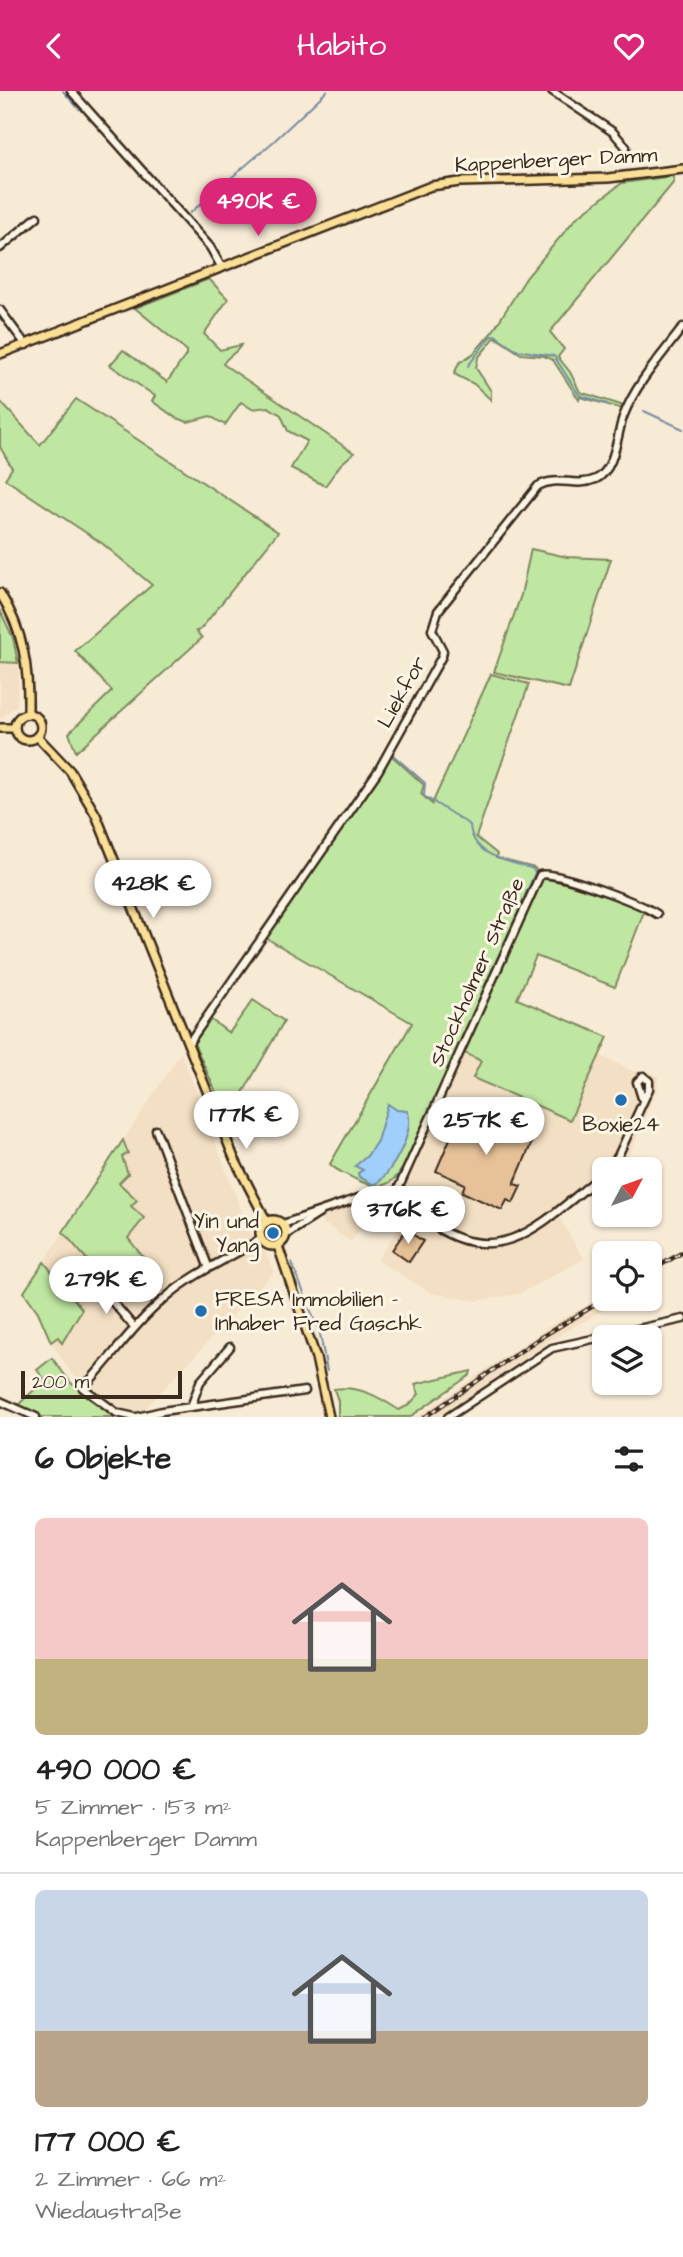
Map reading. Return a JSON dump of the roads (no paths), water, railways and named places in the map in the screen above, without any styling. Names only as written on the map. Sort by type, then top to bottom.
[{"type":"main road","name":"Kappenberger Damm","points":[[0,354],[431,186],[460,181],[623,175],[683,169]]},
{"type":"main road","points":[[0,593],[12,613],[25,648],[29,678],[28,714]]},
{"type":"main road","points":[[28,714],[35,716],[40,722],[41,731],[32,740],[23,740],[14,727],[20,716],[28,714]]},
{"type":"main road","points":[[0,728],[14,727]]},
{"type":"main road","points":[[37,736],[70,771],[96,815],[244,1183],[267,1221]]},
{"type":"main road","points":[[275,1220],[283,1224],[287,1234],[278,1246],[267,1245],[261,1239],[260,1231],[267,1221],[275,1220]]},
{"type":"main road","points":[[278,1246],[313,1348],[329,1417]]},
{"type":"street","points":[[71,91],[210,247],[222,268]]},
{"type":"street","points":[[552,91],[613,132],[626,148]]},
{"type":"street","points":[[0,248],[37,217]]},
{"type":"street","points":[[0,310],[26,345]]},
{"type":"street","name":"Liekfor","points":[[188,1044],[389,753],[442,656],[443,651],[432,630],[438,611],[538,486],[555,480],[585,482],[598,479],[607,469],[634,395],[683,327]]},
{"type":"street","name":"Stockholmer Straße","points":[[394,1198],[537,878],[544,873],[553,874],[616,895],[657,914]]},
{"type":"street","points":[[617,1157],[643,1101]]},
{"type":"street","points":[[156,1130],[208,1266]]},
{"type":"street","points":[[283,1224],[320,1213],[372,1192],[384,1193],[453,1237],[470,1243],[492,1245],[531,1231],[592,1183]]},
{"type":"street","points":[[287,1234],[320,1213]]},
{"type":"street","points":[[261,1239],[208,1266],[165,1298],[134,1327],[83,1388],[117,1413],[136,1417],[305,1391]]},
{"type":"street","points":[[99,1286],[134,1327]]},
{"type":"street","points":[[448,1417],[552,1348],[683,1319]]},
{"type":"street","points":[[191,1407],[200,1382],[230,1347]]},
{"type":"street","points":[[0,1401],[36,1417]]},
{"type":"water","points":[[388,1104],[397,1110],[407,1111],[408,1128],[395,1162],[374,1185],[359,1177],[358,1173],[363,1170],[355,1166],[367,1156],[377,1141]]},
{"type":"waterway","points":[[63,91],[79,109]]},
{"type":"waterway","points":[[190,213],[273,142],[327,91]]},
{"type":"waterway","points":[[468,366],[490,337],[495,335],[517,350],[554,356],[579,395],[607,404]]},
{"type":"waterway","points":[[644,411],[683,429]]},
{"type":"waterway","points":[[393,755],[425,783],[424,796],[470,825],[472,836],[484,851],[533,869],[535,873],[523,900]]},
{"type":"waterway","points":[[461,1040],[521,906]]},
{"type":"waterway","points":[[396,1178],[406,1164],[455,1054]]},
{"type":"waterway","points":[[292,1263],[320,1334],[327,1371]]},
{"type":"railway","points":[[662,1264],[683,1252]]},
{"type":"railway","points":[[425,1417],[538,1339],[592,1307]]},
{"type":"place","name":"Boxie24","points":[[621,1100]]},
{"type":"place","name":"Yin und Yang","points":[[273,1233]]},
{"type":"place","name":"FRESA Immobilien - Inhaber Fred Gaschk","points":[[201,1311]]}]
